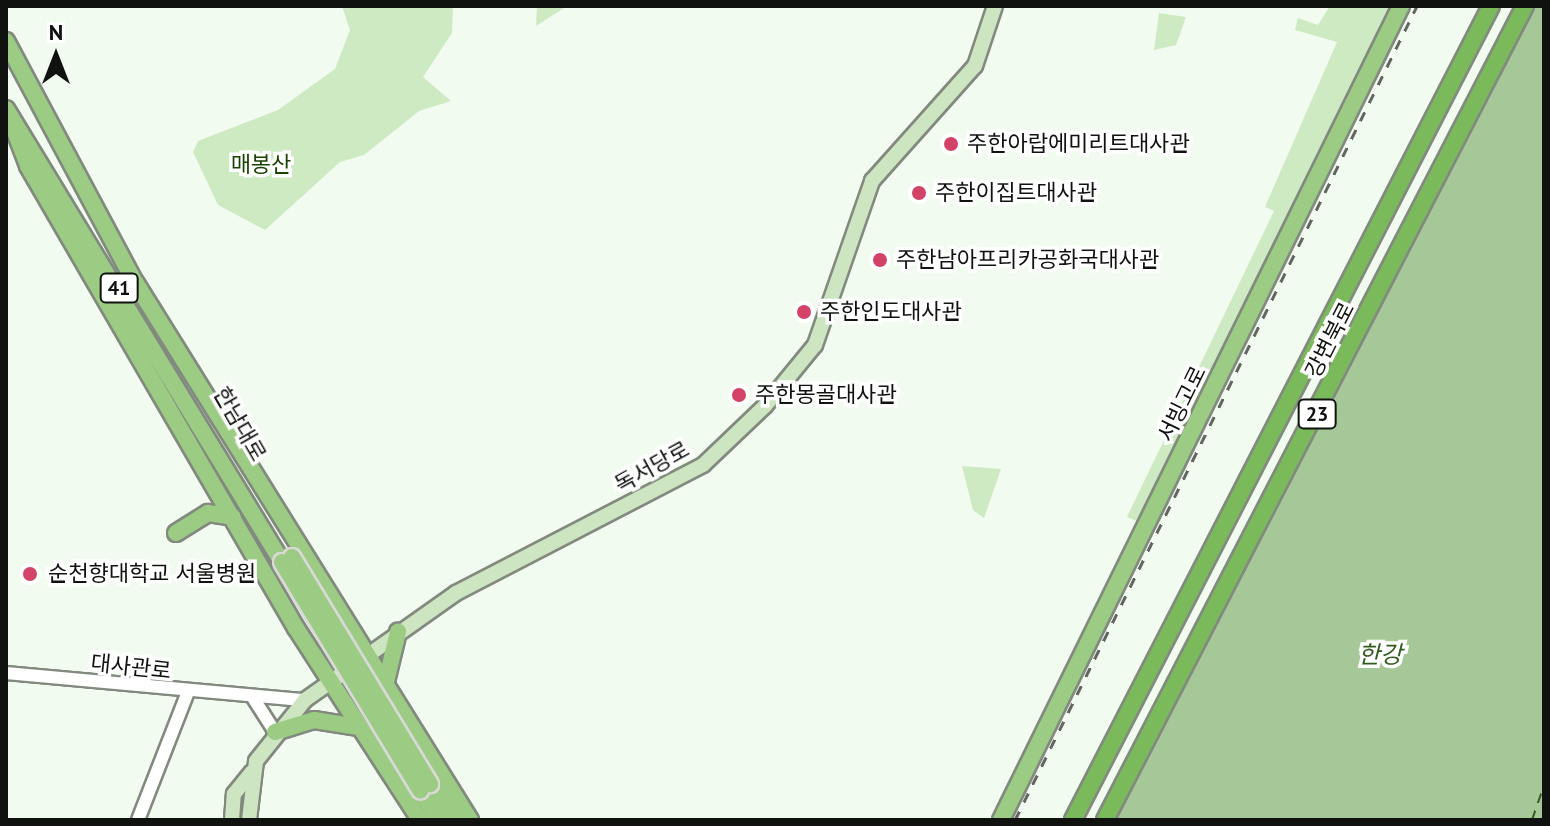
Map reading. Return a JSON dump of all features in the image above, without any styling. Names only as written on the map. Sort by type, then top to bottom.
[{"type":"highway","name":"강변북로","points":[[1073,820],[1491,6]]},
{"type":"highway","name":"강변북로","points":[[1105,820],[1525,6]]},
{"type":"main road","name":"독서당로","points":[[249,820],[252,772],[275,732],[305,700],[364,654],[456,593],[695,470],[765,406],[815,345],[872,181],[975,66],[995,6]]},
{"type":"main road","name":"서빙고로","points":[[998,820],[1399,6]]},
{"type":"main road","name":"한남대로","points":[[6,41],[287,559]]},
{"type":"main road","name":"한남대로","points":[[6,109],[14,129],[59,191],[287,559],[425,787],[439,820]]},
{"type":"main road","points":[[14,129],[28,166],[296,628],[420,820]]},
{"type":"main road","points":[[135,282],[470,820]]},
{"type":"main road","points":[[176,533],[208,513],[233,517]]},
{"type":"main road","points":[[296,628],[335,605]]},
{"type":"main road","points":[[385,686],[398,632]]},
{"type":"main road","points":[[275,732],[314,720],[358,727]]},
{"type":"main road","points":[[232,820],[234,794],[252,772]]},
{"type":"main road","name":"한남대로","points":[[425,787],[453,820]]},
{"type":"street","name":"대사관로","points":[[6,673],[187,694],[305,700]]},
{"type":"street","points":[[138,820],[187,694]]},
{"type":"street","points":[[252,696],[275,732]]},
{"type":"green space","name":"매봉산","points":[[342,6],[453,6],[452,33],[423,77],[451,101],[419,111],[364,155],[340,162],[265,230],[218,205],[193,152],[198,141],[278,110],[335,69],[350,30]]},
{"type":"green space","points":[[537,6],[567,6],[536,26]]},
{"type":"green space","points":[[1330,6],[1390,6],[1137,521],[1127,517],[1274,211],[1265,207],[1337,42],[1295,30],[1298,18],[1318,25]]},
{"type":"green space","points":[[1159,13],[1186,17],[1176,45],[1154,50]]},
{"type":"green space","points":[[962,466],[1001,469],[984,518],[973,510]]},
{"type":"water","name":"한강","points":[[1529,6],[1544,6],[1544,820],[1109,820]]},
{"type":"ferry route","points":[[1532,820],[1544,786]]},
{"type":"railway","points":[[1015,820],[1417,6]]},
{"type":"place","name":"주한아랍에미리트대사관","points":[[951,144]]},
{"type":"place","name":"주한이집트대사관","points":[[919,193]]},
{"type":"place","name":"주한남아프리카공화국대사관","points":[[880,260]]},
{"type":"place","name":"주한인도대사관","points":[[804,312]]},
{"type":"place","name":"주한몽골대사관","points":[[739,395]]},
{"type":"place","name":"순천향대학교 서울병원","points":[[30,574]]}]
